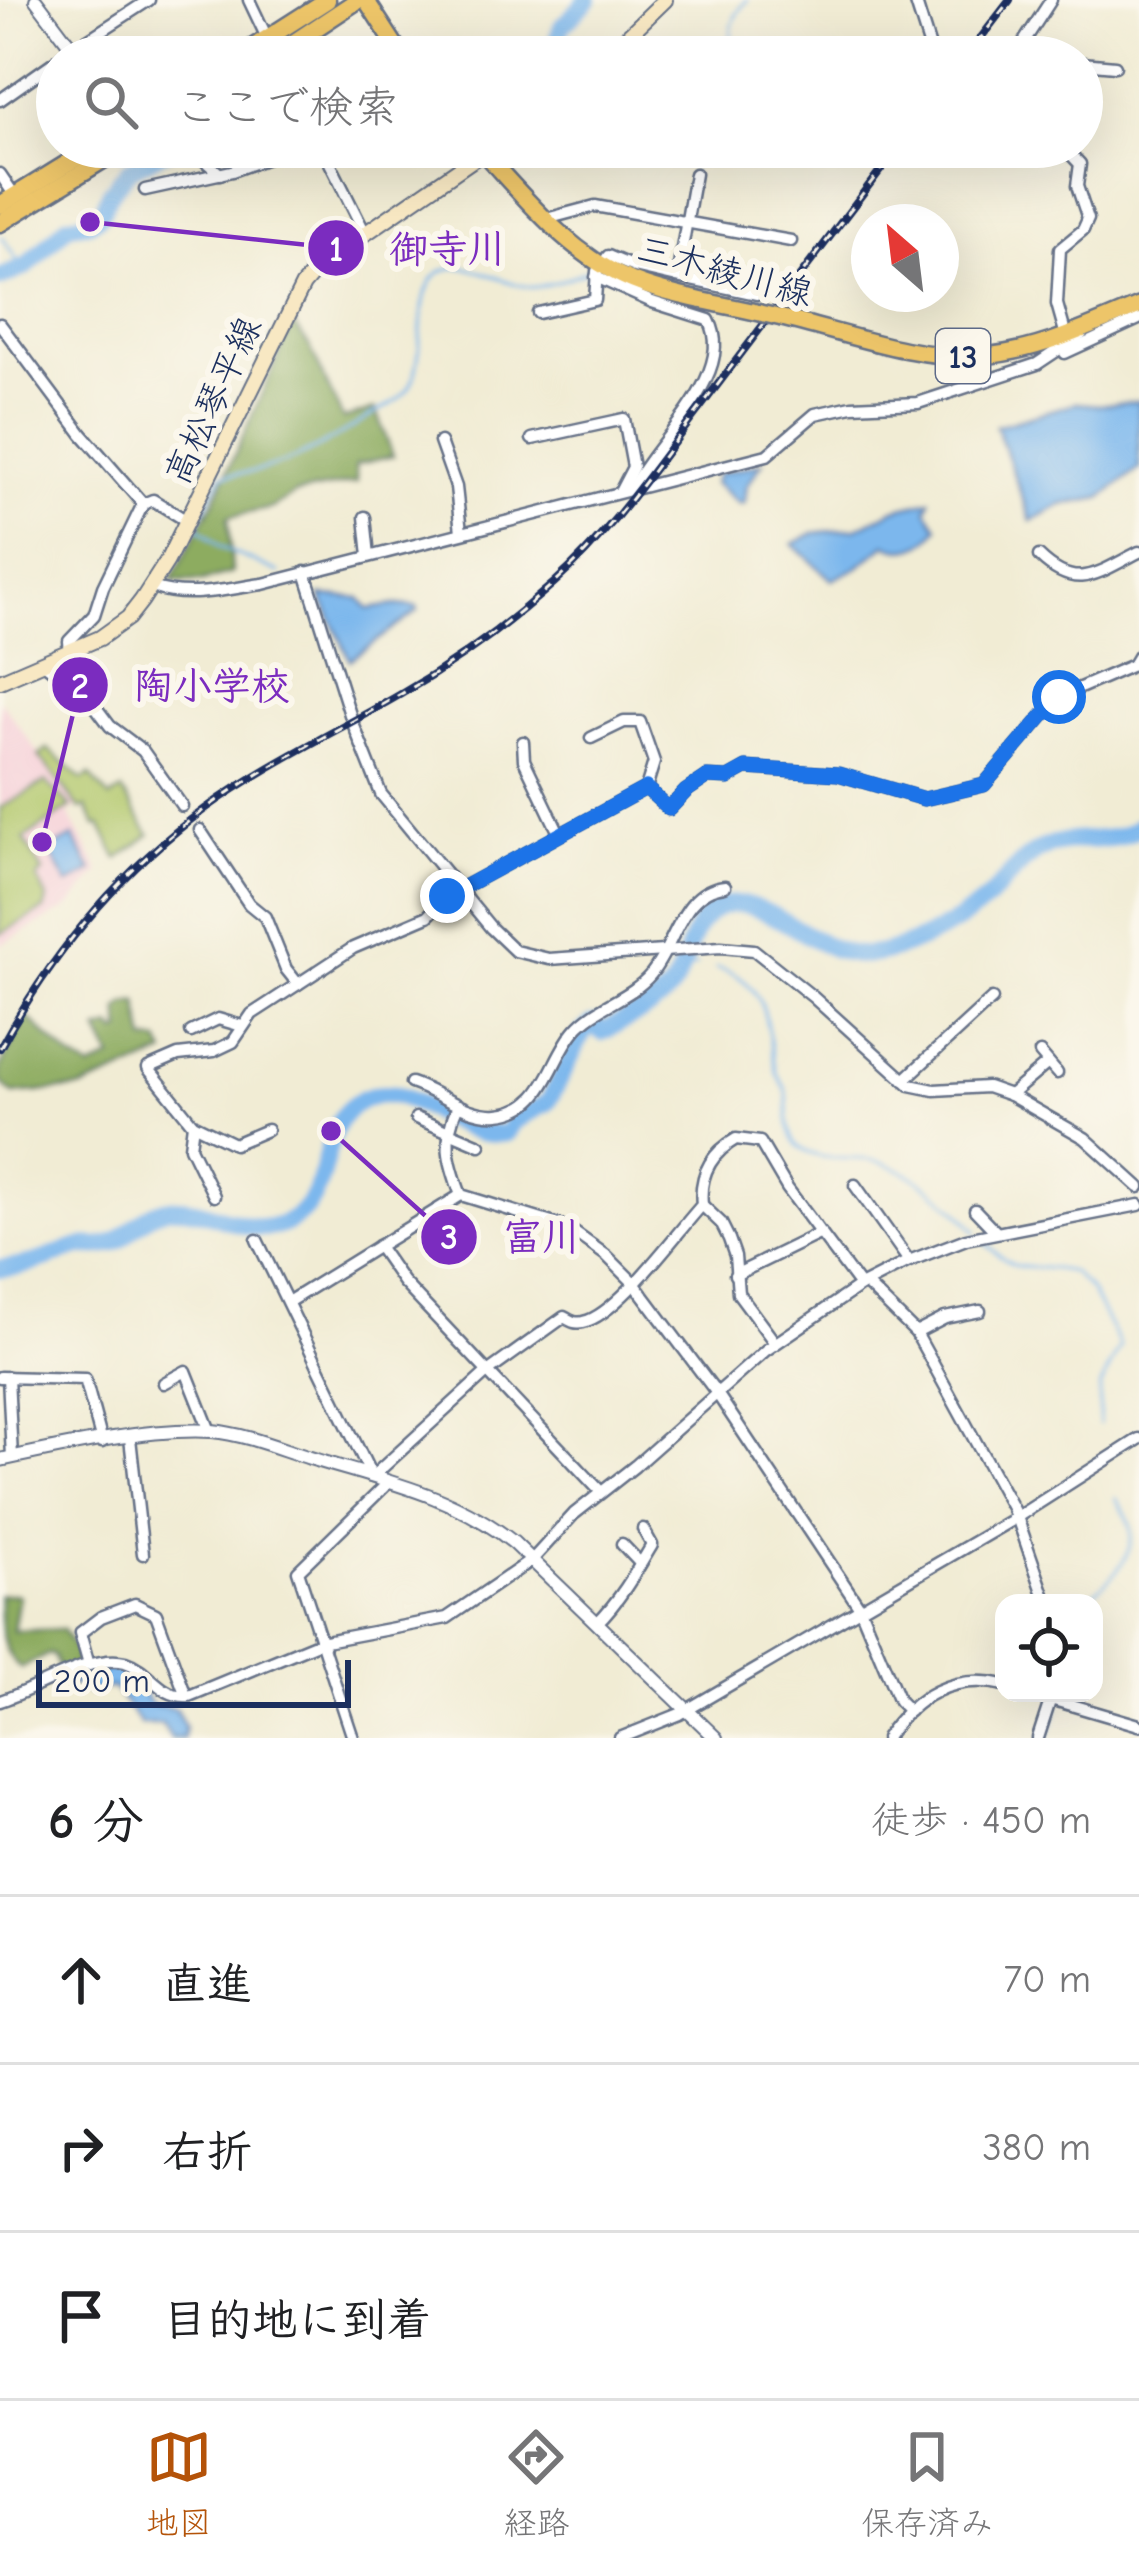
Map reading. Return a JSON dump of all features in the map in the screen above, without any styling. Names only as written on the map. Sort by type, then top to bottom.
[{"type":"highway","points":[[290,36],[327,0]]},
{"type":"highway","points":[[300,36],[362,0]]},
{"type":"highway","points":[[8,201],[61,168]]},
{"type":"highway","points":[[0,224],[90,168]]},
{"type":"main road","points":[[362,0],[388,36]]},
{"type":"main road","points":[[628,36],[665,0]]},
{"type":"main road","name":"高松琴平線","points":[[0,681],[114,630],[152,587],[303,285],[321,264],[457,168]]},
{"type":"main road","name":"三木綾川線","points":[[501,168],[599,268],[657,289],[947,355],[981,356],[1037,345],[1139,306]]},
{"type":"street","points":[[36,0],[57,36]]},
{"type":"street","points":[[97,36],[149,0]]},
{"type":"street","points":[[248,0],[265,36]]},
{"type":"street","points":[[915,0],[926,36]]},
{"type":"street","points":[[1028,36],[1051,0]]},
{"type":"street","points":[[1103,65],[1115,66]]},
{"type":"street","points":[[0,100],[36,77]]},
{"type":"street","points":[[213,168],[220,174]]},
{"type":"street","points":[[146,190],[237,168]]},
{"type":"street","points":[[332,168],[365,233]]},
{"type":"street","points":[[1066,336],[1057,304],[1060,249],[1088,219],[1077,186],[1079,168]]},
{"type":"street","points":[[0,174],[8,201]]},
{"type":"street","points":[[677,277],[695,174]]},
{"type":"street","points":[[547,219],[595,206],[791,242]]},
{"type":"street","points":[[538,313],[595,300],[599,268],[608,256],[713,289],[758,294]]},
{"type":"street","points":[[599,268],[652,302],[710,315],[714,328],[712,368],[692,405],[627,489]]},
{"type":"street","points":[[152,587],[171,594],[194,594],[263,584],[767,455],[815,414],[918,404],[1037,364],[1139,319]]},
{"type":"street","points":[[1037,364],[1095,324]]},
{"type":"street","points":[[0,325],[82,434],[143,504]]},
{"type":"street","points":[[1037,345],[1037,364]]},
{"type":"street","points":[[532,439],[624,419],[633,466],[627,489]]},
{"type":"street","points":[[440,442],[456,487],[461,532]]},
{"type":"street","points":[[70,653],[69,641],[94,615],[143,504],[153,500],[187,520]]},
{"type":"street","points":[[365,517],[369,556]]},
{"type":"street","points":[[1039,556],[1058,575],[1073,578],[1089,577],[1139,553]]},
{"type":"street","points":[[305,572],[370,773],[395,815],[505,943],[533,957],[733,946],[761,954],[904,1080],[934,1090],[987,1087],[1010,1095],[1085,1138],[1139,1187]]},
{"type":"street","points":[[646,788],[669,809],[707,777],[728,778],[746,768],[764,766],[838,774],[924,799],[945,796],[984,785],[1059,697],[1133,665],[1139,655]]},
{"type":"street","points":[[45,664],[143,752],[182,806]]},
{"type":"street","points":[[267,1130],[234,1144],[194,1124],[148,1067],[233,1042],[252,1014],[353,948],[428,916],[460,889],[646,788],[654,762],[640,722],[624,722],[591,738]]},
{"type":"street","points":[[523,742],[524,760],[559,832]]},
{"type":"street","points":[[200,830],[249,904],[265,917],[286,969],[298,984]]},
{"type":"street","points":[[411,1083],[457,1106],[495,1115],[528,1104],[546,1084],[578,1027],[638,987],[666,951],[693,900],[712,887],[725,886]]},
{"type":"street","points":[[904,1080],[992,999]]},
{"type":"street","points":[[191,1033],[218,1019],[242,1026]]},
{"type":"street","points":[[1010,1095],[1048,1063]]},
{"type":"street","points":[[457,1106],[447,1129],[447,1160],[461,1196]]},
{"type":"street","points":[[416,1118],[480,1145]]},
{"type":"street","points":[[194,1124],[190,1147],[214,1196]]},
{"type":"street","points":[[775,1343],[738,1293],[729,1239],[700,1199],[708,1163],[736,1138],[760,1142],[820,1233],[863,1285],[916,1333],[1017,1517],[1044,1594]]},
{"type":"street","points":[[855,1185],[909,1261]]},
{"type":"street","points":[[288,1302],[461,1196],[568,1228],[634,1283],[716,1392],[860,1608],[905,1715],[903,1738]]},
{"type":"street","points":[[373,1477],[486,1373],[564,1317],[586,1322],[634,1283],[702,1205]]},
{"type":"street","points":[[0,1701],[99,1661],[125,1662],[162,1690],[186,1696],[320,1642],[447,1618],[532,1560],[574,1514],[775,1343],[863,1285],[909,1261],[985,1234],[1139,1205]]},
{"type":"street","points":[[975,1210],[985,1234]]},
{"type":"street","points":[[735,1275],[820,1233]]},
{"type":"street","points":[[257,1240],[373,1477]]},
{"type":"street","points":[[379,1246],[403,1282],[601,1492]]},
{"type":"street","points":[[916,1333],[945,1318],[980,1311]]},
{"type":"street","points":[[164,1382],[186,1371],[210,1431]]},
{"type":"street","points":[[102,1442],[85,1379],[4,1377],[6,1459],[130,1438],[210,1431],[248,1438],[389,1482],[478,1516],[532,1560],[716,1738]]},
{"type":"street","points":[[130,1438],[143,1554]]},
{"type":"street","points":[[620,1738],[687,1709],[1017,1517],[1139,1439]]},
{"type":"street","points":[[353,1738],[298,1571],[389,1482]]},
{"type":"street","points":[[597,1623],[619,1602],[652,1545],[643,1529]]},
{"type":"street","points":[[622,1544],[639,1562]]},
{"type":"street","points":[[89,1665],[80,1634],[101,1617],[135,1604],[156,1614],[186,1696]]},
{"type":"street","points":[[886,1738],[905,1715],[938,1689],[955,1683],[995,1683]]},
{"type":"street","points":[[1039,1738],[1056,1702]]},
{"type":"street","points":[[1066,1702],[1139,1725]]},
{"type":"shaded area","points":[[0,700],[78,807],[68,813],[100,871],[68,908],[0,945]]},
{"type":"green space","points":[[293,323],[310,347],[343,419],[375,409],[393,456],[355,465],[357,482],[295,494],[272,508],[228,517],[232,573],[203,581],[171,581],[215,499]]},
{"type":"green space","points":[[48,749],[83,780],[90,775],[110,798],[122,791],[150,835],[118,859],[100,825],[96,826],[86,807],[80,809],[39,756]]},
{"type":"green space","points":[[46,782],[71,807],[24,839],[43,872],[37,878],[47,898],[45,909],[0,934],[0,808]]},
{"type":"green space","points":[[138,1002],[146,1041],[160,1042],[166,1054],[83,1088],[13,1094],[0,1081],[0,1068],[26,1016],[90,1069],[112,1058],[98,1031],[112,1027],[117,1033],[122,1031],[119,1010]]},
{"type":"green space","points":[[0,1595],[19,1596],[13,1631],[62,1629],[76,1652],[77,1665],[59,1669],[49,1654],[21,1668],[14,1662],[3,1637]]},
{"type":"water","points":[[1139,401],[1139,469],[1101,498],[1061,505],[1031,521],[996,426],[1076,403]]},
{"type":"water","points":[[762,463],[746,486],[744,503],[739,504],[714,483],[718,474]]},
{"type":"water","points":[[930,500],[927,510],[938,527],[928,539],[908,548],[886,544],[858,567],[832,580],[793,544],[814,533],[857,528],[895,509]]},
{"type":"water","points":[[321,596],[360,598],[368,609],[396,605],[418,611],[350,660]]},
{"type":"water","points":[[73,837],[92,871],[68,885],[49,850]]},
{"type":"water","points":[[114,1667],[127,1671],[151,1704],[176,1709],[185,1727],[183,1738],[171,1738],[162,1724],[140,1724],[114,1688],[95,1688],[92,1694],[69,1682]]},
{"type":"waterway","points":[[558,36],[562,26],[588,0]]},
{"type":"waterway","points":[[732,36],[737,14],[747,0]]},
{"type":"waterway","points":[[0,278],[27,266],[68,225],[90,222],[100,215],[111,191],[132,168]]},
{"type":"waterway","points":[[2,237],[22,268]]},
{"type":"waterway","points":[[279,573],[220,547],[196,525],[222,475],[263,469],[302,455],[403,395],[415,373],[426,294],[439,273],[472,269],[536,287],[590,270]]},
{"type":"waterway","points":[[0,1268],[31,1264],[80,1247],[108,1245],[151,1215],[170,1208],[187,1208],[254,1227],[286,1223],[312,1198],[341,1119],[369,1097],[402,1097],[469,1129],[507,1133],[513,1122],[548,1102],[584,1031],[593,1024],[602,1032],[665,995],[680,973],[701,922],[723,906],[755,908],[841,951],[858,955],[889,951],[957,921],[1044,848],[1117,837],[1139,826]]},
{"type":"waterway","points":[[683,969],[696,966]]},
{"type":"waterway","points":[[716,968],[734,974],[756,994],[786,1091],[790,1129],[799,1147],[814,1155],[871,1160],[900,1170],[943,1198],[976,1232]]},
{"type":"waterway","points":[[982,1240],[1017,1265],[1072,1272],[1091,1291],[1120,1346],[1100,1388],[1099,1424]]},
{"type":"waterway","points":[[1091,1594],[1108,1580],[1129,1548],[1130,1524],[1116,1498]]},
{"type":"waterway","points":[[1048,1738],[1059,1706]]},
{"type":"railway","points":[[982,36],[1010,0]]},
{"type":"railway","points":[[0,1048],[89,917],[173,834],[253,777],[462,656],[576,562],[632,498],[882,168]]},
{"type":"place","name":"御寺川","points":[[90,222]]},
{"type":"place","name":"陶小学校","points":[[42,842]]},
{"type":"place","name":"富川","points":[[331,1131]]},
{"type":"route","points":[[447,896],[646,788],[669,809],[707,777],[728,778],[746,768],[764,766],[838,774],[924,799],[984,785],[1059,697]]}]
